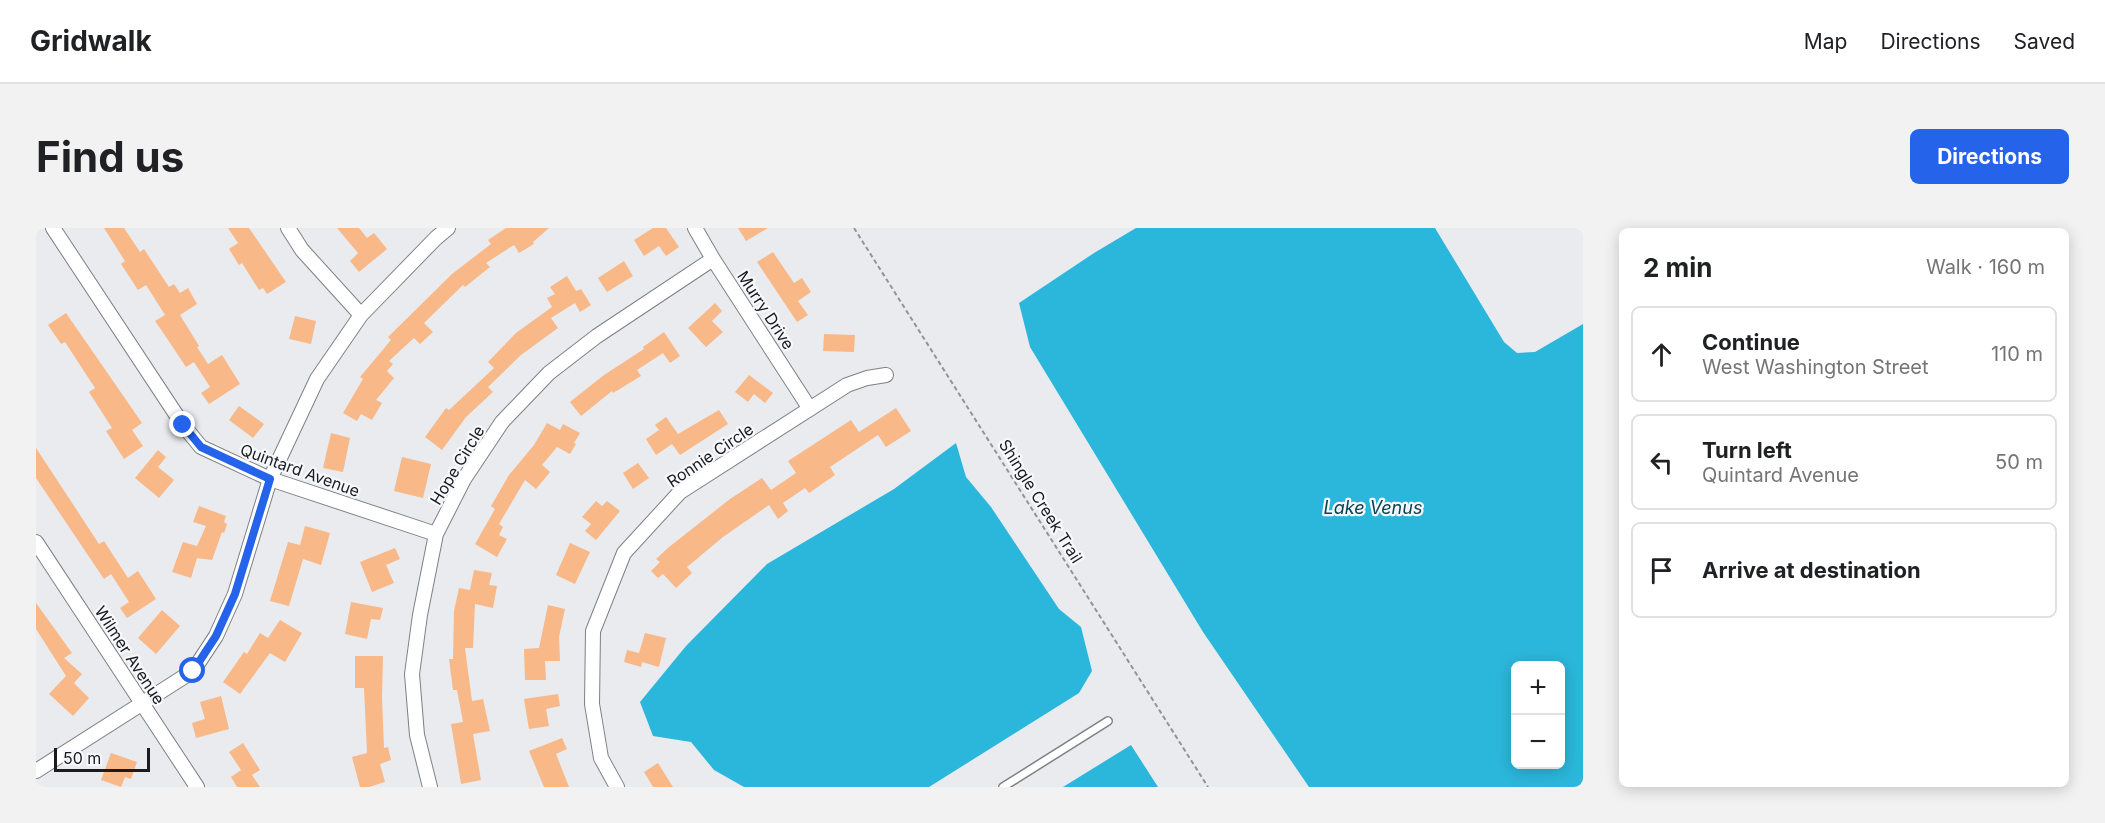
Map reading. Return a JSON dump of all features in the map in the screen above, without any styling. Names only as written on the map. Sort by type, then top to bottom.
[{"type":"street","name":"Quintard Avenue","points":[[53,228],[176,415],[201,447],[270,479],[436,534]]},
{"type":"street","points":[[288,228],[302,250],[361,315]]},
{"type":"street","points":[[36,771],[193,671],[216,636],[235,594],[270,479],[317,379],[361,315],[448,228]]},
{"type":"street","name":"Murry Drive","points":[[695,228],[712,259],[810,409]]},
{"type":"street","name":"Hope Circle","points":[[430,787],[417,735],[412,674],[420,615],[436,534],[464,479],[502,422],[549,373],[597,336],[712,259]]},
{"type":"street","name":"Ronnie Circle","points":[[617,787],[601,758],[592,704],[593,630],[624,554],[680,492],[846,385],[886,375]]},
{"type":"street","name":"Wilmer Avenue","points":[[36,542],[197,787]]},
{"type":"lane","points":[[1003,787],[1108,721]]},
{"type":"path","name":"Shingle Creek Trail","points":[[854,228],[1208,787]]},
{"type":"water","name":"Lake Venus","points":[[1136,228],[1435,228],[1504,342],[1517,353],[1535,352],[1583,324],[1583,787],[1309,787],[1203,632],[1030,347],[1019,303]]},
{"type":"water","points":[[956,443],[966,477],[991,507],[1059,609],[1081,627],[1092,671],[1079,693],[929,787],[744,787],[714,770],[691,742],[653,736],[640,702],[686,646],[767,564],[894,489]]},
{"type":"water","points":[[1131,745],[1158,787],[1063,787]]},
{"type":"building","points":[[104,228],[124,228],[140,252],[144,249],[169,287],[174,284],[180,293],[188,288],[197,304],[180,315],[199,346],[197,347],[208,364],[222,355],[240,384],[209,404],[201,393],[210,387],[194,362],[186,367],[155,321],[165,315],[146,285],[138,290],[121,264],[125,261]]},
{"type":"building","points":[[228,228],[249,228],[286,282],[267,294],[263,288],[259,290],[242,263],[239,265],[229,249],[238,243]]},
{"type":"building","points":[[337,228],[359,228],[367,238],[374,233],[387,249],[359,272],[350,261],[358,253]]},
{"type":"building","points":[[506,228],[549,228],[533,242],[534,244],[519,253],[514,245],[486,263],[490,267],[465,287],[463,285],[424,323],[433,332],[420,344],[414,338],[389,361],[393,364],[387,371],[394,378],[376,400],[382,403],[372,420],[361,414],[357,421],[343,413],[363,379],[360,377],[391,340],[388,337],[452,274],[491,244],[488,240]]},
{"type":"building","points":[[653,228],[666,228],[679,247],[666,256],[659,246],[644,256],[634,240]]},
{"type":"building","points":[[738,228],[768,228],[746,241]]},
{"type":"building","points":[[773,252],[794,283],[802,278],[811,292],[798,301],[808,315],[797,322],[757,262]]},
{"type":"building","points":[[624,261],[633,276],[607,292],[598,278]]},
{"type":"building","points":[[567,276],[576,291],[581,289],[591,305],[580,312],[575,303],[551,318],[558,328],[521,355],[488,387],[493,392],[466,417],[442,450],[425,437],[446,408],[449,410],[494,368],[488,362],[516,333],[552,307],[547,298],[555,294],[550,287]]},
{"type":"building","points":[[715,303],[722,311],[712,321],[723,332],[706,347],[688,328]]},
{"type":"building","points":[[66,313],[142,423],[132,430],[143,446],[124,459],[106,431],[112,428],[89,392],[95,388],[65,342],[61,344],[48,325]]},
{"type":"building","points":[[295,316],[316,321],[311,344],[289,339]]},
{"type":"building","points":[[664,332],[680,356],[670,363],[663,353],[637,370],[641,376],[613,393],[612,391],[581,416],[570,402]]},
{"type":"building","points":[[824,334],[855,335],[854,352],[823,351]]},
{"type":"building","points":[[749,375],[773,393],[765,403],[754,394],[748,402],[735,392]]},
{"type":"building","points":[[239,406],[264,424],[253,438],[229,420]]},
{"type":"building","points":[[896,408],[911,431],[886,447],[878,435],[830,467],[835,475],[809,493],[805,488],[783,503],[788,511],[778,519],[769,505],[723,537],[687,567],[692,573],[676,588],[663,574],[658,578],[651,571],[660,562],[656,559],[669,547],[730,499],[762,478],[771,490],[796,473],[788,461],[851,420],[859,432]]},
{"type":"building","points":[[719,410],[728,424],[680,455],[672,444],[656,455],[646,439],[659,430],[655,425],[666,417],[678,434]]},
{"type":"building","points":[[547,423],[560,430],[563,424],[580,433],[574,443],[576,444],[570,454],[557,447],[542,465],[550,472],[536,489],[525,480],[499,524],[503,527],[499,535],[507,539],[497,557],[475,544],[495,509],[491,506],[509,475],[534,445]]},
{"type":"building","points":[[331,433],[350,438],[343,472],[323,468]]},
{"type":"building","points":[[36,448],[99,544],[104,541],[128,578],[138,571],[156,599],[127,618],[120,608],[129,602],[111,574],[104,579],[36,478]]},
{"type":"building","points":[[158,450],[166,457],[158,467],[174,480],[159,498],[135,478]]},
{"type":"building","points":[[402,457],[431,464],[423,498],[394,491]]},
{"type":"building","points":[[638,463],[649,478],[633,489],[623,473]]},
{"type":"building","points":[[596,501],[602,506],[607,501],[620,511],[596,540],[585,531],[591,524],[582,517]]},
{"type":"building","points":[[199,506],[226,516],[224,522],[227,524],[212,560],[197,558],[191,578],[172,572],[183,542],[197,546],[206,526],[193,522]]},
{"type":"building","points":[[305,526],[330,533],[321,565],[303,559],[289,606],[270,601],[288,542],[300,545]]},
{"type":"building","points":[[570,543],[590,552],[575,584],[556,575]]},
{"type":"building","points":[[395,548],[400,559],[386,565],[394,583],[372,592],[360,562]]},
{"type":"building","points":[[474,570],[492,573],[489,585],[497,586],[493,608],[475,604],[473,648],[465,648],[472,701],[483,699],[490,731],[473,734],[481,780],[461,784],[451,724],[463,722],[457,690],[453,690],[449,659],[453,659],[454,611],[459,588],[470,590]]},
{"type":"building","points":[[351,602],[383,608],[380,620],[371,619],[367,639],[345,634]]},
{"type":"building","points":[[36,603],[72,653],[64,658],[82,674],[74,683],[89,698],[73,716],[49,694],[66,676],[36,629]]},
{"type":"building","points":[[548,605],[565,609],[559,637],[560,661],[545,661],[546,680],[525,680],[524,649],[539,648]]},
{"type":"building","points":[[162,610],[180,626],[156,654],[138,638]]},
{"type":"building","points":[[280,620],[302,633],[285,662],[270,653],[240,694],[223,682],[244,652],[247,654],[260,633],[268,638]]},
{"type":"building","points":[[645,633],[666,638],[659,667],[642,662],[641,667],[624,662],[627,650],[639,653]]},
{"type":"building","points":[[355,656],[383,656],[384,748],[388,747],[391,760],[380,764],[385,782],[369,787],[360,787],[352,757],[367,753],[364,688],[355,688]]},
{"type":"building","points":[[558,694],[560,706],[546,709],[549,726],[529,729],[524,699]]},
{"type":"building","points":[[221,696],[229,729],[196,738],[192,723],[205,719],[200,702]]},
{"type":"building","points":[[562,738],[567,749],[556,754],[569,787],[544,787],[529,751]]},
{"type":"building","points":[[243,743],[260,770],[252,775],[260,787],[237,787],[231,777],[241,770],[229,752]]},
{"type":"building","points":[[111,753],[137,762],[131,779],[125,777],[121,787],[101,780]]},
{"type":"building","points":[[658,763],[673,787],[653,787],[644,772]]},
{"type":"route","points":[[183,425],[201,447],[270,479],[235,594],[216,636],[193,671]]}]
